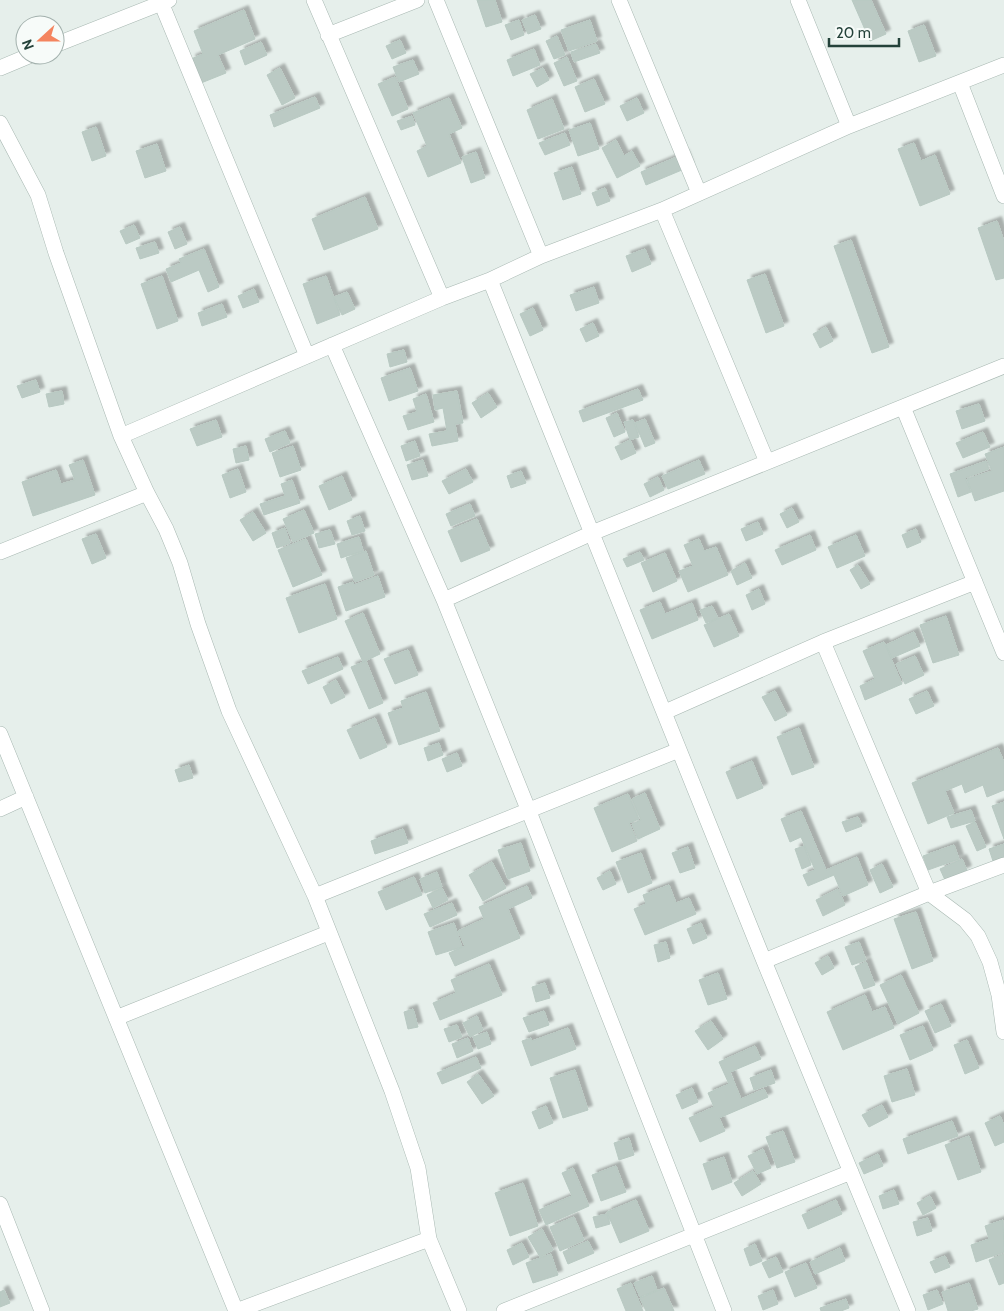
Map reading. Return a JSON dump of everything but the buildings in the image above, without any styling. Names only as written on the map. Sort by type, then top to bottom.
[{"type":"street","points":[[314,0],[442,298]]},
{"type":"street","points":[[328,35],[417,0]]},
{"type":"street","points":[[436,0],[541,256]]},
{"type":"street","points":[[619,0],[699,193]]},
{"type":"street","points":[[798,0],[849,126]]},
{"type":"street","points":[[65,42],[163,1],[307,356]]},
{"type":"street","points":[[0,68],[15,62]]},
{"type":"street","points":[[121,436],[442,298],[490,280],[541,256],[662,210],[849,126],[1004,65]]},
{"type":"street","points":[[960,83],[1004,196]]},
{"type":"street","points":[[0,123],[38,195],[56,254],[121,436],[147,493],[166,528],[180,564],[198,624],[229,711],[315,896],[392,1091],[418,1168],[429,1239],[459,1311]]},
{"type":"street","points":[[662,210],[766,462]]},
{"type":"street","points":[[490,280],[764,961],[908,1311]]},
{"type":"street","points":[[332,345],[444,600],[528,809],[724,1311]]},
{"type":"street","points":[[444,600],[592,533],[1004,366]]},
{"type":"street","points":[[903,407],[1004,653]]},
{"type":"street","points":[[0,552],[147,493]]},
{"type":"street","points":[[665,712],[822,642],[975,582]]},
{"type":"street","points":[[822,642],[929,893],[966,920],[978,936],[990,962],[999,995],[1004,1032]]},
{"type":"street","points":[[0,734],[236,1311],[429,1239]]},
{"type":"street","points":[[315,896],[679,750]]},
{"type":"street","points":[[0,808],[26,798]]},
{"type":"street","points":[[764,961],[929,893],[1004,865]]},
{"type":"street","points":[[116,1018],[328,933]]},
{"type":"street","points":[[504,1311],[851,1172]]},
{"type":"street","points":[[0,1204],[42,1311]]}]
